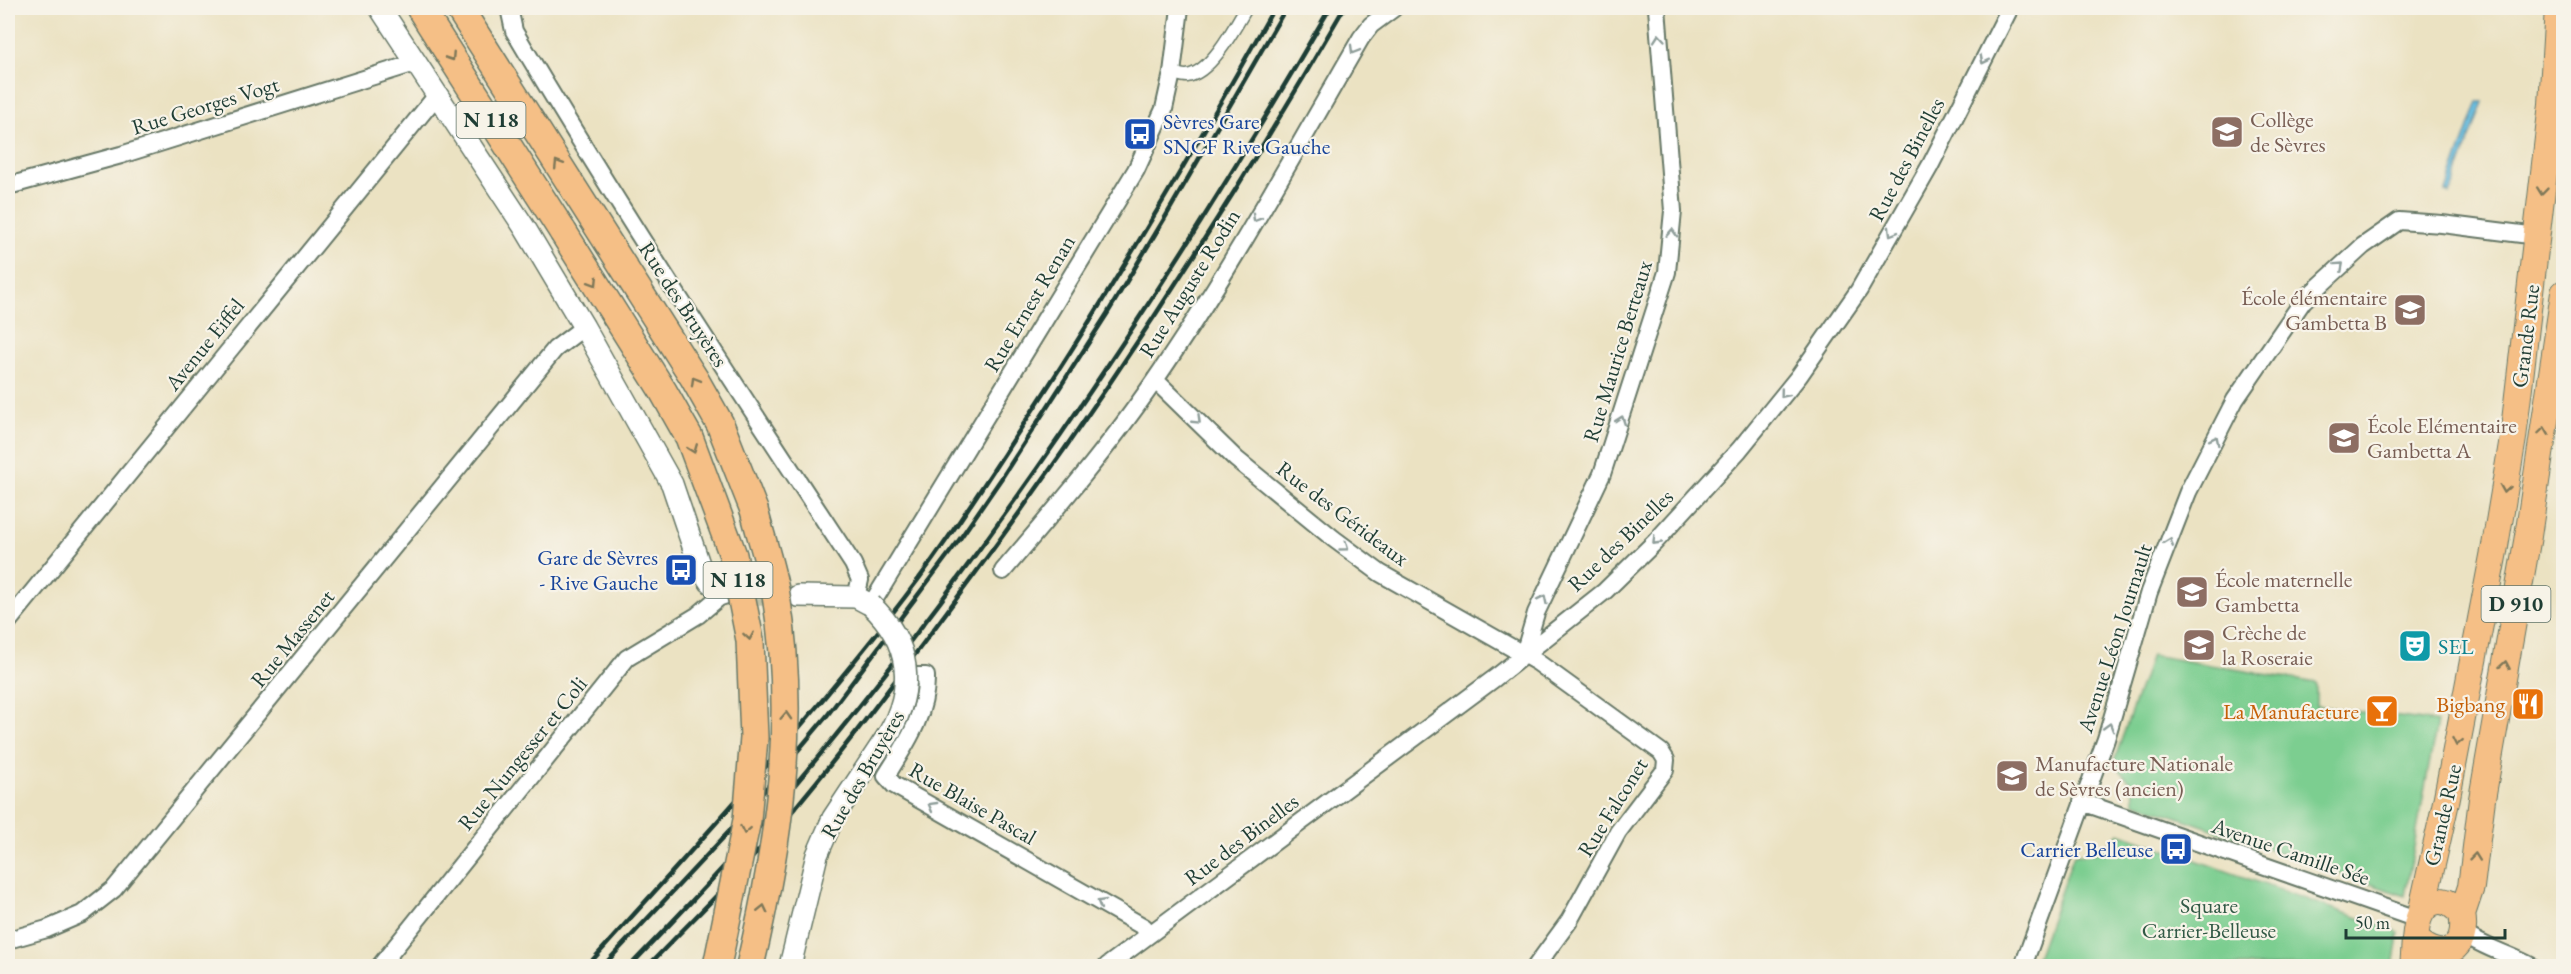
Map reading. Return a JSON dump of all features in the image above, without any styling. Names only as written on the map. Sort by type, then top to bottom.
[{"type":"highway","name":"N 118","points":[[420,8],[663,391],[689,437],[735,566],[750,640],[754,738],[747,820],[717,966]]},
{"type":"highway","name":"N 118","points":[[459,8],[694,378],[720,424],[754,510],[776,594],[787,705],[782,792],[770,878],[750,966]]},
{"type":"main road","name":"Grande Rue","points":[[2413,966],[2419,923],[2446,802],[2495,546],[2513,438],[2529,235],[2552,104],[2558,8]]},
{"type":"main road","name":"Grande Rue","points":[[2460,939],[2472,887],[2482,799],[2528,536],[2564,293]]},
{"type":"main road","points":[[2447,902],[2460,939],[2442,953],[2432,952],[2419,923],[2431,903],[2447,902]]},
{"type":"street","points":[[380,8],[526,230],[584,327],[672,484],[700,567],[710,582],[723,594]]},
{"type":"street","name":"Rue Ernest Renan","points":[[863,601],[1136,170],[1164,109],[1172,74],[1180,8]]},
{"type":"street","points":[[1172,74],[1186,76],[1194,74],[1210,63],[1246,8]]},
{"type":"street","name":"Rue Auguste Rodin","points":[[1003,571],[1090,468],[1155,380],[1220,280],[1361,38],[1371,25],[1394,8]]},
{"type":"street","name":"Rue Maurice Berteaux","points":[[1524,654],[1536,613],[1602,474],[1667,272],[1673,211],[1657,8]]},
{"type":"street","name":"Rue des Binelles","points":[[1107,966],[1495,678],[1605,591],[1655,542],[1739,450],[1799,376],[1859,290],[1930,166],[2010,8]]},
{"type":"street","name":"Rue des Bruyères","points":[[509,9],[514,31],[608,185],[774,447],[853,564],[860,580],[863,601],[887,620],[895,633],[903,659],[906,676],[902,704],[888,735],[833,818],[817,855],[790,966]]},
{"type":"street","name":"Rue Georges Vogt","points":[[8,186],[121,155],[415,63]]},
{"type":"street","name":"Avenue Eiffel","points":[[8,622],[437,95]]},
{"type":"street","name":"Avenue Léon Journault","points":[[2023,966],[2106,739],[2149,592],[2188,492],[2235,399],[2303,301],[2363,246],[2399,221],[2529,235]]},
{"type":"street","name":"Rue Massenet","points":[[8,940],[47,930],[82,914],[114,889],[152,846],[555,349],[584,327]]},
{"type":"street","name":"Rue des Gérideaux","points":[[1155,380],[1236,459],[1334,539],[1380,573],[1524,654]]},
{"type":"street","name":"Rue Nungesser et Coli","points":[[380,966],[627,658],[698,615],[723,594]]},
{"type":"street","points":[[798,596],[863,601]]},
{"type":"street","name":"Rue Falconet","points":[[1524,654],[1661,752],[1666,760],[1665,770],[1618,832],[1569,921],[1536,966]]},
{"type":"street","name":"Rue Blaise Pascal","points":[[906,676],[926,676],[926,694],[919,718],[886,776],[894,785],[1144,927],[1150,934]]},
{"type":"street","name":"Avenue Camille Sée","points":[[2082,802],[2419,923]]},
{"type":"street","points":[[2460,939],[2515,957],[2531,966]]},
{"type":"green space","points":[[2151,655],[2316,683],[2316,706],[2437,722],[2405,896],[2134,802],[2129,780],[2113,764]]},
{"type":"green space","name":"Square Carrier-Belleuse","points":[[2119,833],[2399,932],[2393,966],[2034,966],[2074,854],[2100,851]]},
{"type":"water","points":[[2478,102],[2483,102],[2450,194],[2446,192]]},
{"type":"tunnel","points":[[726,594],[791,596]]},
{"type":"railway","points":[[587,966],[790,739],[867,645],[936,555],[1023,425],[1121,271],[1274,8]]},
{"type":"railway","points":[[603,966],[738,822],[826,717],[957,543],[1107,314],[1286,8]]},
{"type":"railway","points":[[630,966],[737,852],[833,738],[912,639],[987,538],[1061,435],[1131,330],[1266,116],[1330,8]]},
{"type":"railway","points":[[648,966],[746,865],[834,761],[1004,534],[1107,387],[1205,238],[1344,8]]},
{"type":"place","name":"Collège de Sèvres","points":[[2227,132]]},
{"type":"place","name":"Sèvres Gare SNCF Rive Gauche","points":[[1140,134]]},
{"type":"place","name":"École élémentaire Gambetta B","points":[[2410,310]]},
{"type":"place","name":"École Elémentaire Gambetta A","points":[[2344,438]]},
{"type":"place","name":"Gare de Sèvres - Rive Gauche","points":[[681,570]]},
{"type":"place","name":"École maternelle Gambetta","points":[[2192,592]]},
{"type":"place","name":"Crèche de la Roseraie","points":[[2199,645]]},
{"type":"place","name":"SEL","points":[[2415,646]]},
{"type":"place","name":"Bigbang","points":[[2528,704]]},
{"type":"place","name":"La Manufacture","points":[[2382,711]]},
{"type":"place","name":"Manufacture Nationale de Sèvres (ancien)","points":[[2012,776]]},
{"type":"place","name":"Carrier Belleuse","points":[[2176,849]]}]
